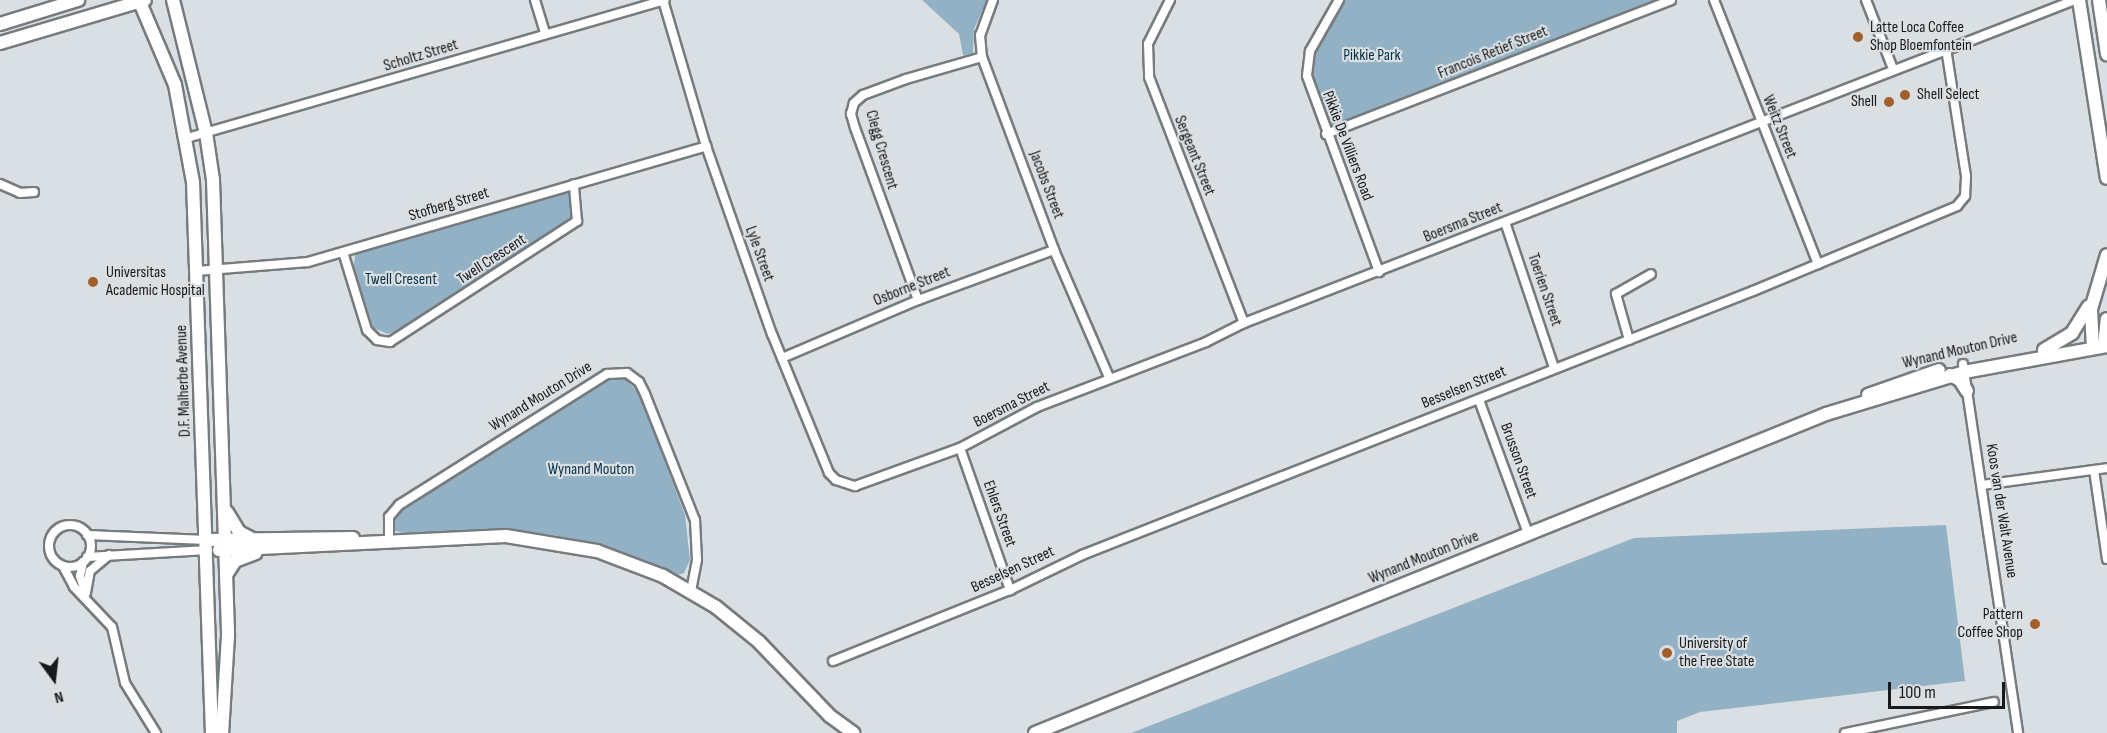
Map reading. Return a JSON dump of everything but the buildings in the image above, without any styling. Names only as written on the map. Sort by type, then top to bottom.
[{"type":"street","points":[[0,24],[78,0]]},
{"type":"street","points":[[173,0],[206,133],[213,180],[228,636],[222,733]]},
{"type":"street","points":[[179,29],[184,0]]},
{"type":"street","points":[[535,0],[545,33]]},
{"type":"street","name":"Scholtz Street","points":[[187,138],[663,0]]},
{"type":"street","name":"Lyle Street","points":[[663,0],[706,146],[782,357],[829,473],[845,485],[866,482]]},
{"type":"street","name":"Jacobs Street","points":[[993,0],[980,35],[982,57],[1054,250],[1109,377]]},
{"type":"street","name":"Sergeant Street","points":[[1170,0],[1148,44],[1149,77],[1244,323]]},
{"type":"street","name":"Pikkie De Villiers Road","points":[[1339,0],[1310,51],[1307,65],[1309,90],[1379,272]]},
{"type":"street","name":"Francois Retief Street","points":[[1326,134],[1671,0]]},
{"type":"street","name":"Weitz Street","points":[[1714,0],[1818,264]]},
{"type":"street","points":[[1866,0],[1893,69]]},
{"type":"street","points":[[2077,0],[2107,178]]},
{"type":"street","name":"Boersma Street","points":[[866,482],[960,448],[1037,407],[1109,377],[1206,342],[1244,323],[1379,272],[1760,120],[2077,0]]},
{"type":"street","points":[[2099,0],[2107,54]]},
{"type":"street","points":[[0,43],[142,1]]},
{"type":"street","name":"D.F. Malherbe Avenue","points":[[142,1],[168,66],[187,138],[197,271],[212,733]]},
{"type":"street","name":"Besselsen Street","points":[[833,661],[1010,590],[1082,555],[1479,400],[1947,211],[1962,201],[1966,176],[1946,49]]},
{"type":"street","name":"Clegg Crescent","points":[[918,300],[851,114],[854,103],[863,95],[906,79],[982,57]]},
{"type":"street","name":"Stofberg Street","points":[[197,271],[287,267],[706,146]]},
{"type":"street","points":[[0,184],[20,193],[34,192]]},
{"type":"street","name":"Twell Crescent","points":[[343,252],[367,330],[377,340],[390,342],[577,221],[574,184]]},
{"type":"street","name":"Toerien Street","points":[[1505,222],[1554,368]]},
{"type":"street","name":"Osborne Street","points":[[782,357],[918,300],[1054,250]]},
{"type":"street","points":[[2044,350],[2079,324],[2094,292],[2107,255]]},
{"type":"street","points":[[1629,340],[1616,294],[1651,274]]},
{"type":"street","points":[[2094,292],[2101,344]]},
{"type":"street","points":[[2101,344],[2107,319]]},
{"type":"street","name":"Wynand Mouton Drive","points":[[1035,733],[1826,414],[1909,384],[1963,368],[2044,350],[2101,344]]},
{"type":"street","name":"Wynand Mouton Drive","points":[[1909,384],[1950,375],[1963,368],[2101,344]]},
{"type":"street","name":"Koos van der Walt Avenue","points":[[1963,368],[2018,733]]},
{"type":"street","name":"Wynand Mouton Drive","points":[[388,540],[389,517],[399,505],[607,374],[627,373],[639,382],[645,394],[695,520],[697,560],[691,591]]},
{"type":"street","points":[[1950,375],[1960,380],[1967,391]]},
{"type":"street","name":"Brusson Street","points":[[1479,400],[1528,533]]},
{"type":"street","name":"Ehlers Street","points":[[960,448],[1010,590]]},
{"type":"street","points":[[1982,486],[2107,468]]},
{"type":"street","points":[[2094,470],[2107,559]]},
{"type":"street","points":[[223,499],[233,526],[258,540]]},
{"type":"street","points":[[88,596],[74,587],[63,566],[52,557],[52,536],[64,526],[73,526],[87,535],[271,548],[478,536],[543,539],[635,564],[691,591],[759,642],[830,716],[853,733]]},
{"type":"street","points":[[87,535],[85,560],[80,576],[88,596],[112,627],[125,683],[156,733]]},
{"type":"street","points":[[225,545],[258,540],[388,540]]},
{"type":"street","points":[[63,566],[109,555],[207,545]]},
{"type":"street","points":[[226,575],[235,561],[271,548]]},
{"type":"street","points":[[88,596],[90,571],[109,555]]},
{"type":"street","points":[[1845,733],[1994,702]]},
{"type":"green space","points":[[922,0],[987,0],[974,29],[973,54],[963,55],[959,34]]},
{"type":"green space","name":"Pikkie Park","points":[[1342,0],[1655,0],[1327,132],[1308,93],[1306,74],[1308,56]]},
{"type":"green space","name":"Twell Cresent","points":[[555,189],[569,193],[575,201],[576,216],[398,330],[388,334],[373,328],[353,270],[356,250]]},
{"type":"green space","name":"Wynand Mouton","points":[[612,376],[625,379],[639,393],[685,515],[690,560],[684,573],[674,576],[618,552],[554,535],[499,530],[402,533],[393,530],[391,512],[600,377]]},
{"type":"green space","name":"University of the Free State","points":[[1946,525],[1965,681],[1700,712],[1677,721],[1677,733],[1131,733],[1634,538]]},
{"type":"place","name":"Latte Loca Coffee Shop Bloemfontein","points":[[1858,37]]},
{"type":"place","name":"Shell Select","points":[[1905,95]]},
{"type":"place","name":"Shell","points":[[1889,102]]},
{"type":"place","name":"Universitas Academic Hospital","points":[[93,282]]},
{"type":"place","name":"Pattern Coffee Shop","points":[[2035,624]]},
{"type":"place","name":"University of the Free State","points":[[1667,653]]}]
